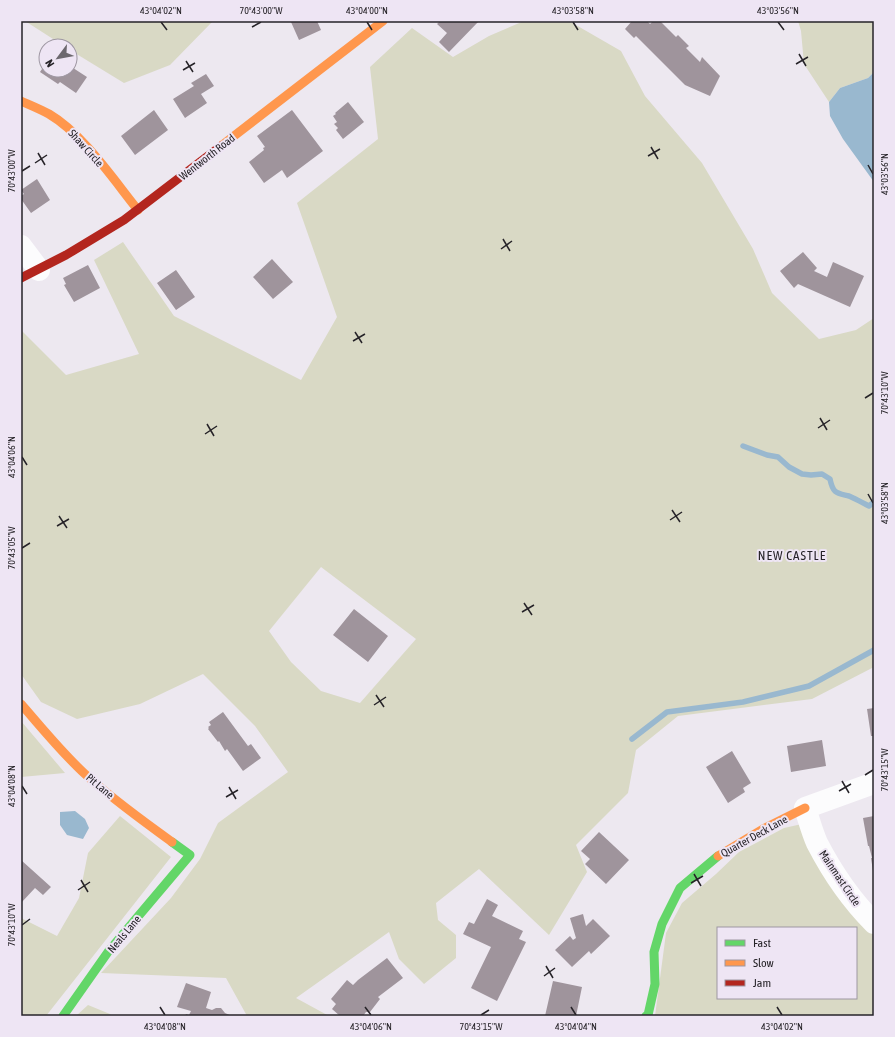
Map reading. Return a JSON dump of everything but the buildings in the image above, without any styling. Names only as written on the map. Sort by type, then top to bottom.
[{"type":"street","name":"Wentworth Road","points":[[30,274],[96,239],[138,210],[380,22]]},
{"type":"street","name":"Shaw Circle","points":[[21,101],[49,114],[67,127],[83,142],[138,210]]},
{"type":"street","points":[[21,246],[30,274]]},
{"type":"street","name":"Pit Lane","points":[[21,704],[54,742],[90,779],[138,817],[190,855]]},
{"type":"street","points":[[805,808],[874,783]]},
{"type":"street","name":"Mainmast Circle","points":[[805,808],[817,842],[836,875],[862,911],[874,923]]},
{"type":"street","name":"Quarter Deck Lane","points":[[646,1016],[648,1015],[655,984],[654,952],[662,924],[680,888],[720,854],[763,829],[805,808]]},
{"type":"street","name":"Neals Lane","points":[[63,1016],[108,952],[190,855]]},
{"type":"green space","points":[[25,21],[213,21],[170,65],[124,83],[78,55],[78,38],[52,38]]},
{"type":"green space","points":[[524,21],[569,21],[621,51],[645,96],[702,163],[753,249],[772,293],[819,339],[856,330],[874,318],[874,667],[812,699],[678,716],[636,750],[628,793],[576,845],[587,872],[549,935],[479,869],[436,903],[438,920],[456,935],[456,958],[424,984],[399,959],[389,932],[296,998],[329,1016],[247,1016],[226,978],[101,973],[171,898],[200,859],[218,823],[288,772],[255,726],[203,674],[140,704],[77,719],[41,702],[21,674],[21,330],[66,375],[139,354],[94,260],[123,242],[174,316],[301,380],[337,317],[297,203],[378,139],[370,67],[412,28],[453,57],[489,36]],"holes":[[[321,567],[416,639],[360,703],[321,691],[291,662],[269,631]]]},
{"type":"green space","points":[[798,21],[874,21],[874,72],[868,78],[840,88],[829,102],[804,64],[801,31]]},
{"type":"green space","points":[[21,721],[65,773],[21,777]]},
{"type":"green space","points":[[120,816],[171,857],[46,1016],[21,1016],[21,918],[57,936],[79,898],[88,853]]},
{"type":"green space","points":[[802,824],[874,933],[874,1016],[655,1016],[666,933],[682,903],[739,852],[784,828]]},
{"type":"green space","points":[[88,1005],[110,1014],[112,1016],[76,1016]]},
{"type":"water","points":[[874,72],[874,182],[843,139],[830,116],[829,102],[840,88],[868,78]]},
{"type":"water","points":[[75,811],[85,819],[89,828],[83,839],[67,835],[60,825],[60,812]]},
{"type":"waterway","points":[[743,446],[767,455],[778,457],[789,467],[802,474],[822,474],[830,479],[836,492],[849,496],[869,506],[874,502]]},
{"type":"waterway","points":[[632,739],[667,712],[743,702],[809,686],[874,650]]},
{"type":"traffic: fast","points":[[63,1016],[108,952],[190,855],[172,842]]},
{"type":"traffic: fast","points":[[646,1016],[648,1015],[655,984],[654,952],[662,924],[680,888],[718,856]]},
{"type":"traffic: slow","points":[[221,146],[383,21]]},
{"type":"traffic: slow","points":[[21,101],[49,114],[74,133],[97,158],[138,210]]},
{"type":"traffic: slow","points":[[21,704],[60,749],[85,774],[116,801],[172,842]]},
{"type":"traffic: slow","points":[[718,856],[763,829],[805,808]]},
{"type":"traffic: jam","points":[[21,278],[66,255],[124,220],[221,146]]},
{"type":"district","name":"NEW CASTLE","points":[[792,555]]}]
